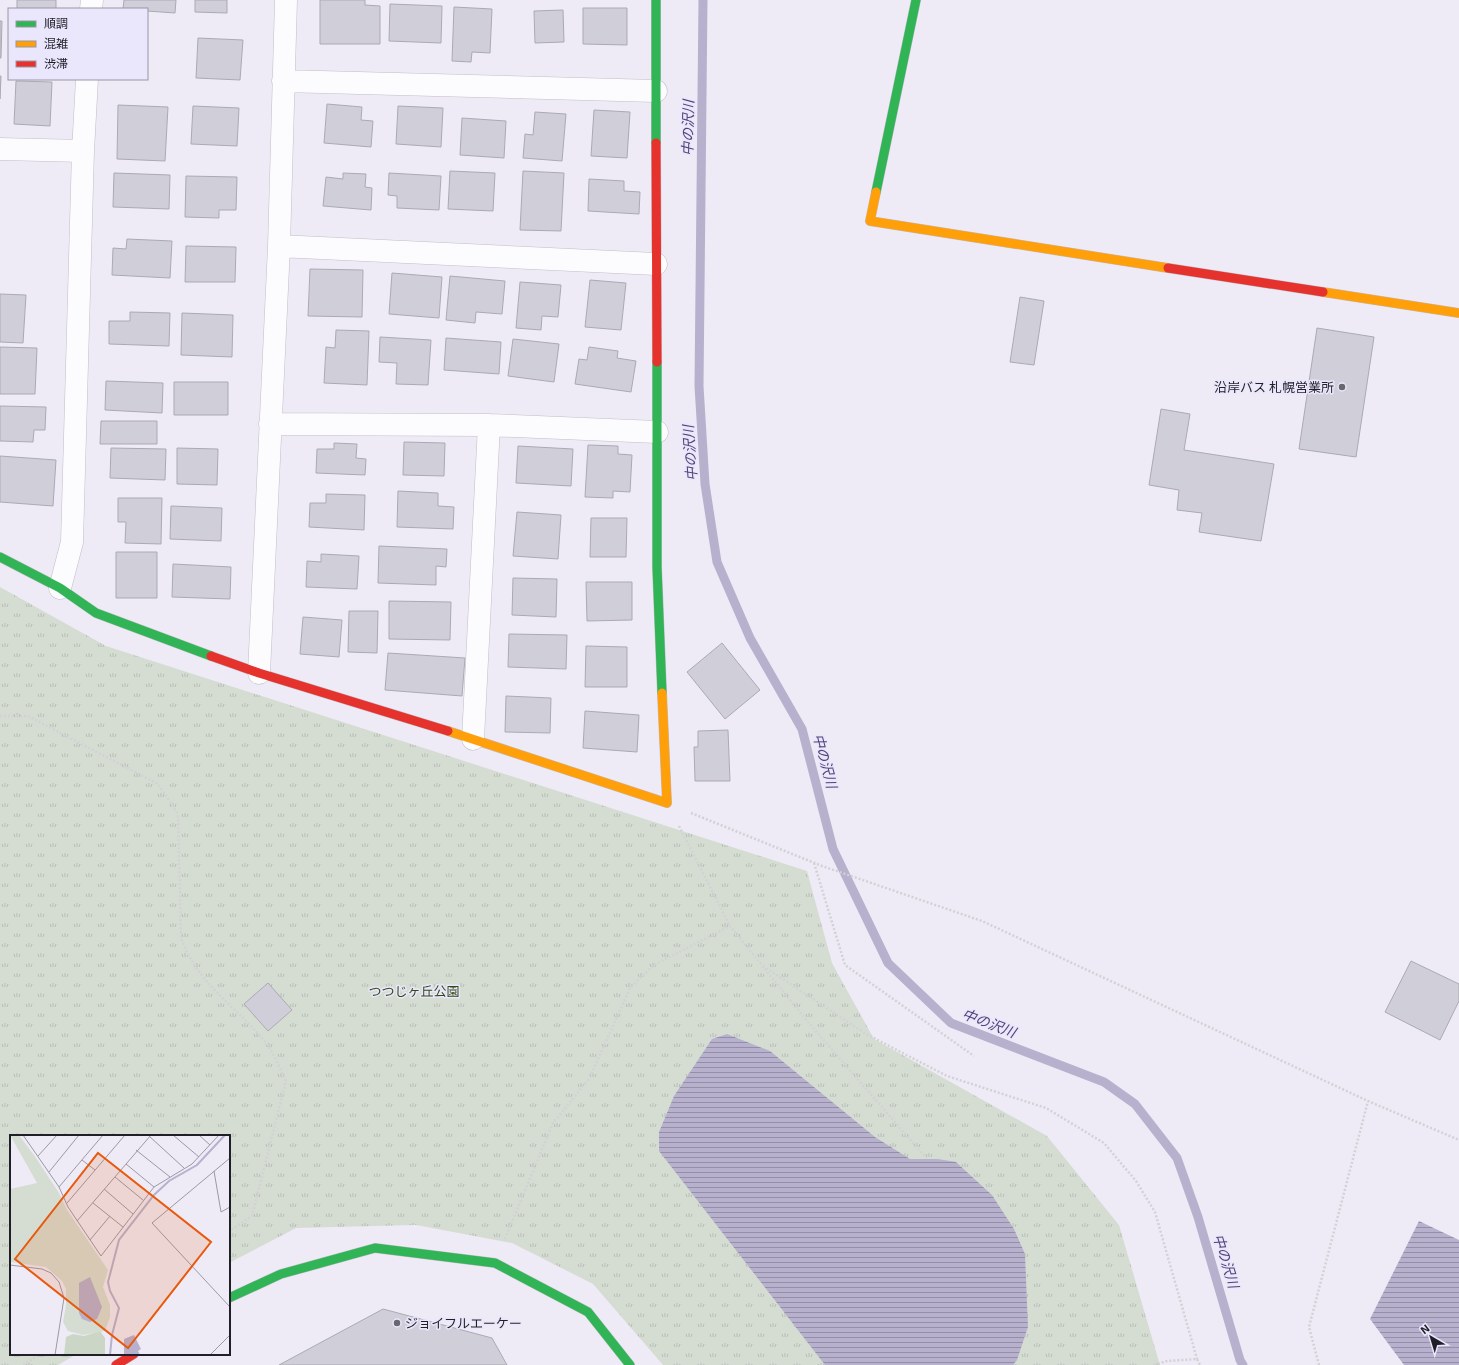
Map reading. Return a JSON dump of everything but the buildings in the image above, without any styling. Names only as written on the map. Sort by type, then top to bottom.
[{"type":"street","points":[[260,673],[279,246],[286,0]]},
{"type":"street","points":[[0,557],[60,588],[96,613],[260,673],[473,739],[667,803],[657,567],[656,0]]},
{"type":"street","points":[[916,0],[870,221],[1459,313]]},
{"type":"street","points":[[60,588],[72,542],[83,151],[87,80]]},
{"type":"street","points":[[283,81],[656,91]]},
{"type":"street","points":[[0,149],[83,151]]},
{"type":"street","points":[[279,246],[656,264]]},
{"type":"street","points":[[270,424],[489,425],[656,432]]},
{"type":"street","points":[[473,739],[489,425]]},
{"type":"street","points":[[230,1298],[282,1274],[375,1248],[494,1263],[588,1312],[630,1365]]},
{"type":"street","points":[[116,1365],[132,1355]]},
{"type":"path","points":[[0,716],[28,716],[158,784],[178,814],[181,938],[187,956],[200,976],[263,1039],[286,1081],[252,1216],[230,1230]]},
{"type":"path","points":[[667,803],[822,866],[982,921],[1368,1101],[1459,1140]]},
{"type":"path","points":[[667,803],[730,926],[803,1016],[926,1158]]},
{"type":"path","points":[[814,862],[845,965],[974,1056]]},
{"type":"path","points":[[494,1263],[553,1123],[589,1079],[630,988],[654,965],[730,926]]},
{"type":"path","points":[[760,964],[866,1034],[947,1076],[1046,1108],[1104,1143],[1136,1181],[1155,1212],[1200,1365]]},
{"type":"path","points":[[1320,1365],[1309,1327],[1368,1101]]},
{"type":"path","points":[[23,1365],[38,1355]]},
{"type":"path","points":[[1154,1365],[1197,1359]]},
{"type":"green space","name":"つつじヶ丘公園","points":[[0,587],[106,646],[807,871],[832,963],[874,1039],[1047,1136],[1119,1225],[1160,1365],[663,1365],[593,1284],[512,1243],[416,1225],[296,1228],[230,1262],[230,1135],[10,1135],[10,1355],[75,1355],[58,1365],[0,1365]]},
{"type":"shaded area","points":[[727,1034],[770,1051],[875,1137],[910,1159],[938,1159],[956,1162],[992,1195],[1014,1229],[1025,1254],[1028,1327],[1017,1360],[1013,1365],[825,1365],[659,1151],[659,1132],[674,1096],[712,1039]]},
{"type":"shaded area","points":[[1419,1221],[1459,1240],[1459,1365],[1404,1365],[1370,1319]]},
{"type":"waterway","name":"中の沢川","points":[[703,0],[699,386],[705,484],[717,562],[750,638],[802,729],[833,849],[888,963],[951,1023],[1104,1082],[1135,1104],[1177,1158],[1198,1217],[1240,1360],[1243,1365]]},
{"type":"traffic: fast","points":[[656,0],[656,143]]},
{"type":"traffic: fast","points":[[876,192],[916,0]]},
{"type":"traffic: fast","points":[[657,362],[657,567],[662,693]]},
{"type":"traffic: fast","points":[[0,557],[60,588],[96,613],[211,656]]},
{"type":"traffic: fast","points":[[230,1298],[281,1274],[375,1248],[495,1263],[588,1312],[630,1365]]},
{"type":"traffic: slow","points":[[876,192],[870,221],[1168,268]]},
{"type":"traffic: slow","points":[[1323,292],[1459,313]]},
{"type":"traffic: slow","points":[[448,731],[667,803],[662,693]]},
{"type":"traffic: jam","points":[[656,143],[657,362]]},
{"type":"traffic: jam","points":[[1168,268],[1323,292]]},
{"type":"traffic: jam","points":[[211,656],[259,673],[448,731]]},
{"type":"traffic: jam","points":[[116,1365],[132,1355]]},
{"type":"place","name":"沿岸バス 札幌営業所","points":[[1342,387]]},
{"type":"place","name":"ジョイフルエーケー","points":[[397,1323]]}]
